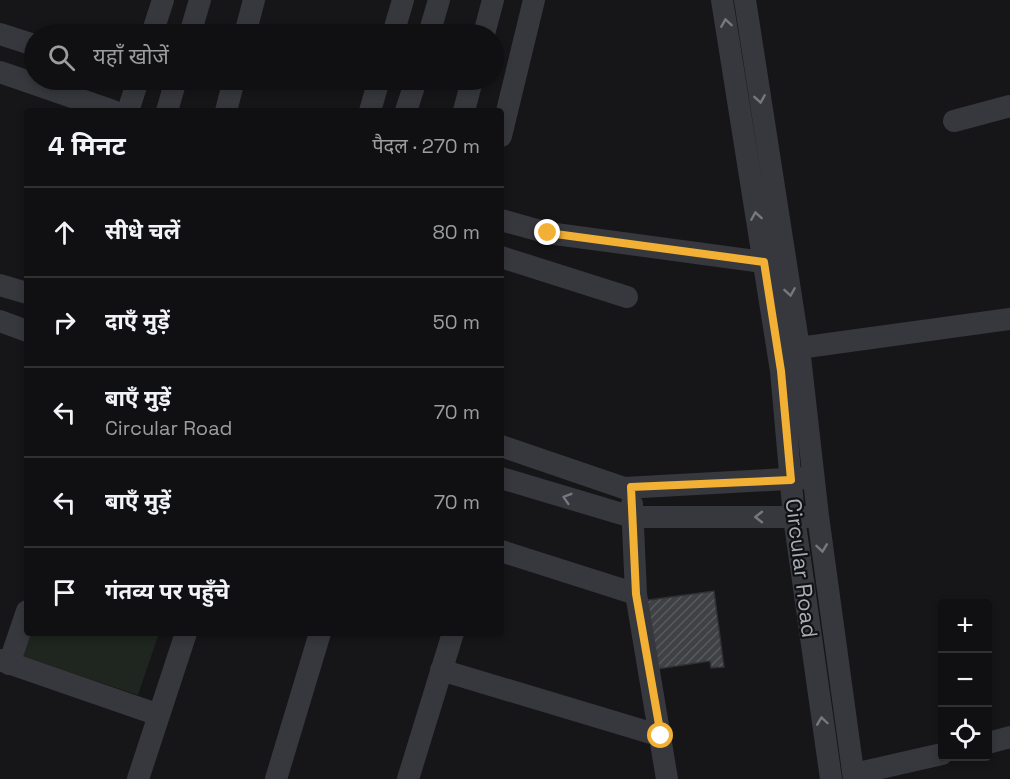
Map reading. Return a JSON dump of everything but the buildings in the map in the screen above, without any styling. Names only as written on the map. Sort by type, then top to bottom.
[{"type":"street","points":[[155,24],[163,0]]},
{"type":"street","points":[[193,24],[200,0]]},
{"type":"street","points":[[248,24],[254,0]]},
{"type":"street","points":[[396,24],[403,0]]},
{"type":"street","points":[[432,24],[439,0]]},
{"type":"street","points":[[487,24],[493,0]]},
{"type":"street","points":[[504,124],[534,0]]},
{"type":"street","name":"Circular Road","points":[[722,0],[781,371],[794,517],[831,779]]},
{"type":"street","name":"Circular Road","points":[[745,0],[799,348],[818,516],[854,777]]},
{"type":"street","points":[[0,34],[24,42]]},
{"type":"street","points":[[0,72],[24,80]]},
{"type":"street","points":[[52,90],[104,108]]},
{"type":"street","points":[[129,108],[135,90]]},
{"type":"street","points":[[160,90],[173,99]]},
{"type":"street","points":[[227,108],[231,90]]},
{"type":"street","points":[[371,108],[376,90]]},
{"type":"street","points":[[407,108],[413,90]]},
{"type":"street","points":[[465,108],[469,90]]},
{"type":"street","points":[[954,121],[1010,106]]},
{"type":"street","points":[[504,221],[548,233],[764,262]]},
{"type":"street","points":[[504,258],[627,297]]},
{"type":"street","points":[[0,285],[24,292]]},
{"type":"street","points":[[799,348],[1010,319]]},
{"type":"street","points":[[0,321],[24,330]]},
{"type":"street","points":[[504,448],[624,488],[814,478]]},
{"type":"street","points":[[504,479],[632,517],[818,516]]},
{"type":"street","points":[[631,487],[636,594],[667,779]]},
{"type":"street","points":[[504,552],[636,594]]},
{"type":"street","points":[[24,618],[5,662],[159,714]]},
{"type":"street","points":[[138,779],[185,636]]},
{"type":"street","points":[[276,779],[319,636]]},
{"type":"street","points":[[408,779],[452,636]]},
{"type":"street","points":[[441,669],[661,736]]},
{"type":"street","points":[[992,742],[1010,737]]},
{"type":"street","points":[[854,777],[938,755]]},
{"type":"shaded area","points":[[25,636],[158,636],[138,695],[15,654]]},
{"type":"route","points":[[548,233],[764,262],[781,371],[791,480],[631,487],[636,594],[661,736]]}]
